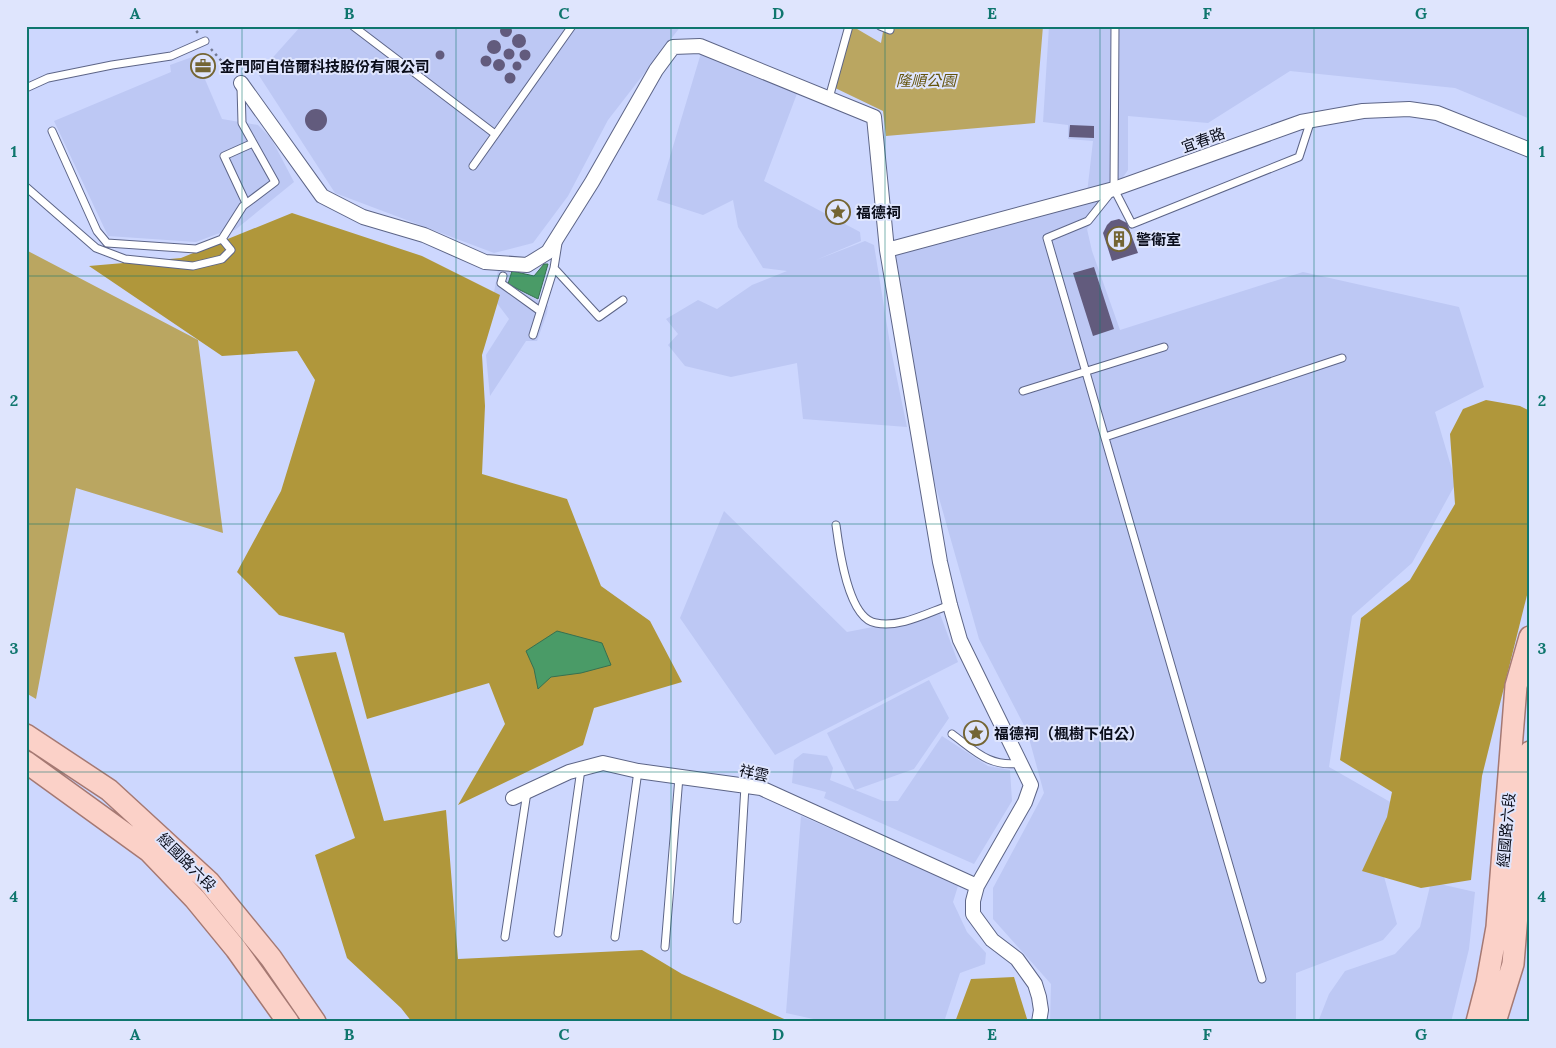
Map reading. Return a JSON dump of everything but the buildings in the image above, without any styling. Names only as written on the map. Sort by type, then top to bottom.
[{"type":"main road","name":"經國路六段","points":[[1477,1022],[1487,983],[1497,928],[1516,686],[1530,637]]},
{"type":"main road","name":"經國路六段","points":[[26,735],[109,790],[200,873],[272,958],[315,1022]]},
{"type":"main road","name":"經國路六段","points":[[1495,1022],[1513,964],[1530,752]]},
{"type":"main road","name":"經國路六段","points":[[26,762],[149,851],[196,899],[236,949],[288,1022]]},
{"type":"main road","points":[[183,886],[200,873]]},
{"type":"street","points":[[241,82],[322,196],[363,217],[424,235],[485,262],[527,265],[548,252],[592,182],[656,70],[673,47],[700,46],[874,116],[887,250],[940,562],[950,606],[960,640],[1031,785],[1025,802],[978,886],[973,901],[973,914],[992,940],[1016,959],[1035,984],[1041,1010],[1039,1022]]},
{"type":"street","name":"宜春路","points":[[887,250],[1114,189],[1301,122],[1363,111],[1409,108],[1437,113],[1530,150]]},
{"type":"street","name":"祥雲","points":[[513,798],[569,772],[603,763],[638,771],[761,788],[978,886]]},
{"type":"lane","points":[[354,26],[495,134]]},
{"type":"lane","points":[[473,166],[572,26]]},
{"type":"lane","points":[[829,98],[849,26]]},
{"type":"lane","points":[[880,26],[890,30]]},
{"type":"lane","points":[[1115,26],[1114,189],[1132,224],[1299,157],[1311,120]]},
{"type":"lane","points":[[26,88],[48,78],[112,65],[171,56],[204,41]]},
{"type":"lane","points":[[52,131],[97,231],[107,243],[196,249],[222,239],[246,203],[275,182],[242,123],[241,82]]},
{"type":"lane","points":[[246,203],[224,156],[253,144]]},
{"type":"lane","points":[[26,187],[96,248],[126,259],[192,266],[222,259],[231,250],[222,239]]},
{"type":"lane","points":[[1114,189],[1088,221],[1047,238],[1262,979]]},
{"type":"lane","points":[[533,335],[554,268],[560,232]]},
{"type":"lane","points":[[554,268],[599,317],[623,300]]},
{"type":"lane","points":[[503,276],[501,283],[540,311]]},
{"type":"lane","points":[[1023,391],[1164,346]]},
{"type":"lane","points":[[1105,437],[1342,358]]},
{"type":"lane","points":[[836,525],[842,569],[858,610],[874,624],[900,623],[950,606]]},
{"type":"lane","points":[[952,734],[978,754],[997,764],[1021,763]]},
{"type":"lane","points":[[558,933],[581,769]]},
{"type":"lane","points":[[615,937],[638,771]]},
{"type":"lane","points":[[665,947],[679,776]]},
{"type":"lane","points":[[737,920],[745,786]]},
{"type":"lane","points":[[505,937],[527,792]]},
{"type":"path","points":[[192,26],[241,82]]},
{"type":"shaded area","points":[[301,26],[681,26],[608,120],[568,196],[533,243],[494,253],[335,193],[258,74]]},
{"type":"shaded area","points":[[1049,26],[1530,26],[1530,119],[1455,88],[1290,71],[1208,123],[1128,116],[1128,170],[1087,229],[1092,251],[1120,330],[1303,272],[1459,307],[1484,387],[1435,412],[1456,483],[1412,563],[1352,616],[1329,767],[1406,811],[1382,869],[1397,924],[1383,940],[1296,973],[1296,1022],[1050,1022],[1051,984],[993,919],[993,888],[1044,793],[1027,731],[979,639],[924,445],[895,254],[971,236],[1086,202],[1093,141],[1068,139],[1068,125],[1043,122]]},
{"type":"shaded area","points":[[701,53],[798,91],[764,181],[860,232],[861,241],[816,260],[865,241],[874,245],[891,350],[907,427],[803,419],[797,363],[731,377],[685,366],[668,345],[678,334],[666,319],[698,300],[717,309],[752,285],[787,271],[763,268],[738,227],[733,200],[703,215],[657,200]]},
{"type":"shaded area","points":[[195,56],[222,119],[258,125],[271,138],[294,182],[235,230],[196,242],[108,236],[54,121],[171,72],[170,65]]},
{"type":"shaded area","points":[[292,213],[422,256],[500,295],[482,355],[485,406],[482,474],[567,499],[601,586],[650,621],[682,682],[594,708],[583,745],[458,805],[505,724],[489,683],[367,719],[344,633],[279,615],[237,572],[281,491],[315,380],[297,351],[222,356],[89,266],[181,258]]},
{"type":"shaded area","points":[[544,264],[548,264],[538,299],[508,284],[512,271],[534,276]]},
{"type":"shaded area","points":[[498,270],[512,271],[509,284],[548,306],[537,341],[526,341],[490,396],[486,355],[509,319],[493,298]]},
{"type":"shaded area","points":[[1486,400],[1520,406],[1530,411],[1530,583],[1482,776],[1471,880],[1421,888],[1362,871],[1387,817],[1392,792],[1340,760],[1361,618],[1410,580],[1455,504],[1450,434],[1463,409]]},
{"type":"shaded area","points":[[724,511],[847,632],[940,614],[958,662],[775,755],[680,618]]},
{"type":"shaded area","points":[[557,631],[602,643],[611,665],[581,673],[551,677],[538,689],[534,669],[526,651]]},
{"type":"shaded area","points":[[336,652],[384,821],[446,810],[458,959],[642,950],[682,974],[791,1022],[412,1022],[401,1008],[347,958],[315,855],[355,838],[294,657]]},
{"type":"shaded area","points":[[929,680],[949,718],[914,769],[855,790],[827,733]]},
{"type":"shaded area","points":[[942,736],[988,766],[1010,770],[1012,801],[974,864],[824,798],[826,792],[792,783],[794,760],[803,753],[827,756],[833,768],[830,780],[883,801],[898,801]]},
{"type":"shaded area","points":[[801,816],[958,886],[953,902],[967,932],[986,953],[985,964],[960,973],[944,1022],[827,1022],[786,1013]]},
{"type":"shaded area","points":[[1431,882],[1475,892],[1469,949],[1451,1022],[1318,1022],[1329,994],[1345,971],[1395,954],[1420,927]]},
{"type":"shaded area","points":[[1014,977],[1028,1022],[955,1022],[971,979]]},
{"type":"green space","name":"隆順公園","points":[[852,26],[881,43],[884,26],[1043,26],[1035,123],[886,136],[883,111],[831,86]]},
{"type":"green space","points":[[26,250],[198,340],[223,533],[76,488],[36,699],[26,693]]},
{"type":"place","name":"金門阿自倍爾科技股份有限公司","points":[[203,66]]},
{"type":"place","name":"福德祠","points":[[838,212]]},
{"type":"place","name":"警衛室","points":[[1119,239]]},
{"type":"place","name":"福德祠（楓樹下伯公）","points":[[976,733]]}]
